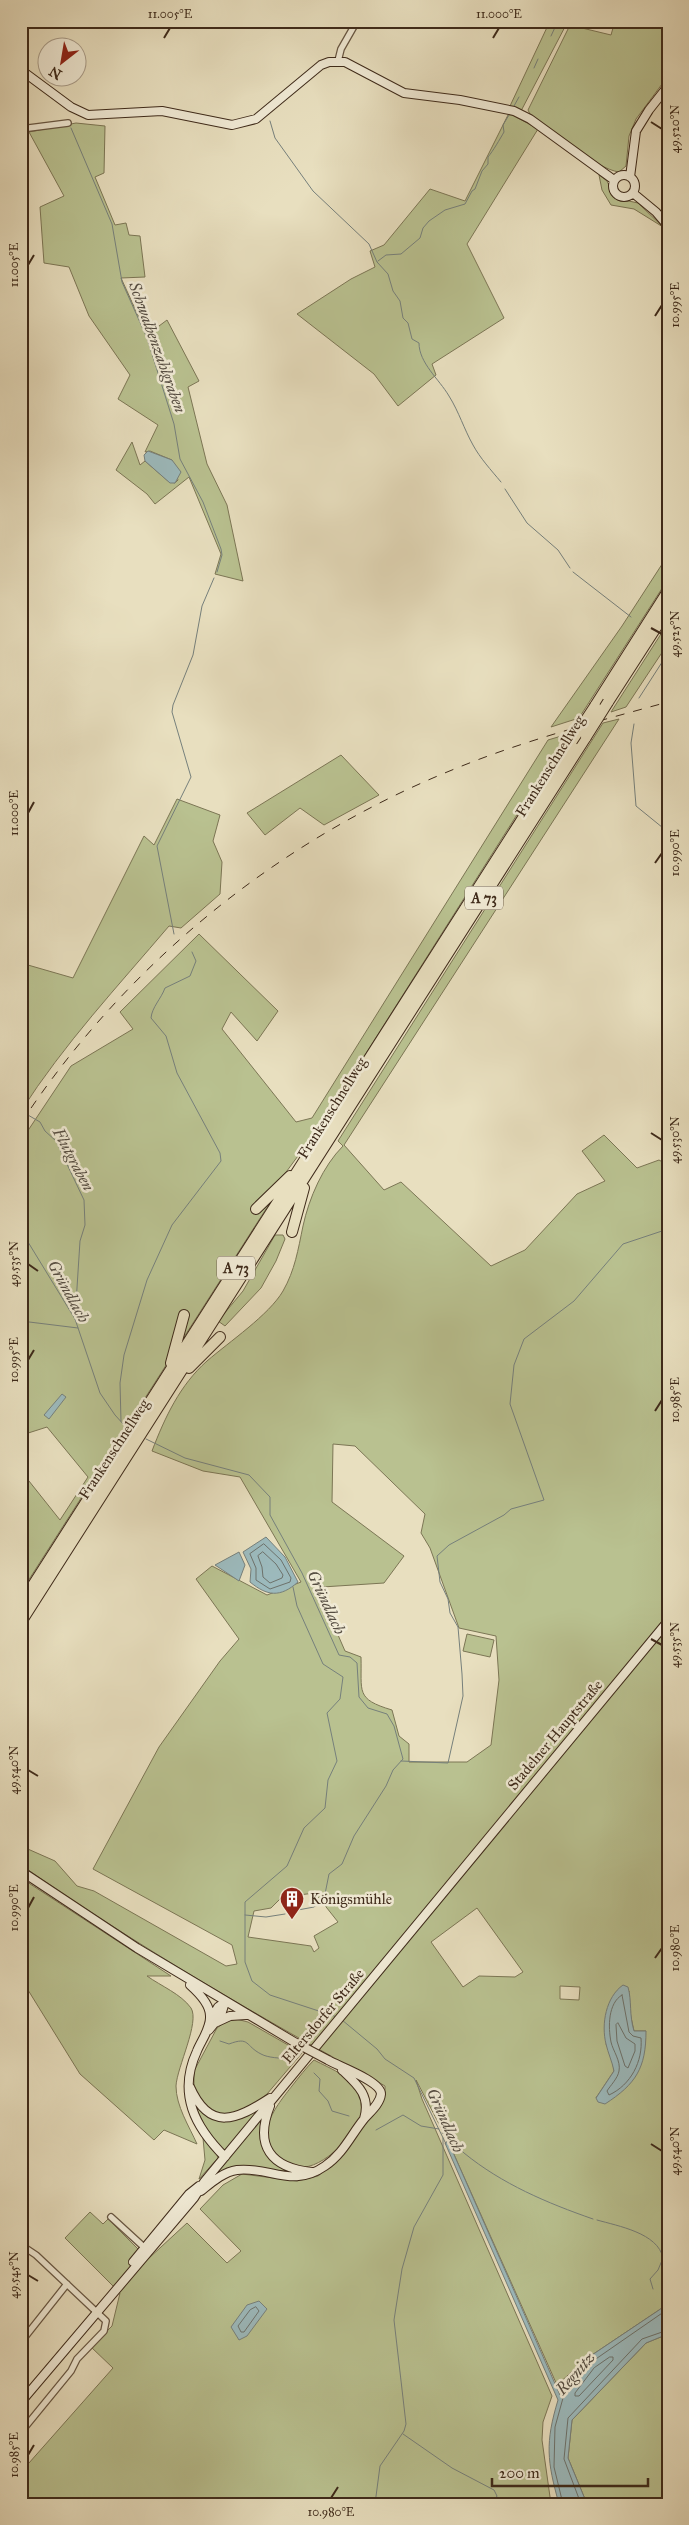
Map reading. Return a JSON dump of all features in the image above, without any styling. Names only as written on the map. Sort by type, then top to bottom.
[{"type":"highway","name":"Frankenschnellweg","points":[[310,1161],[572,741],[668,591]]},
{"type":"highway","name":"Frankenschnellweg","points":[[21,1622],[167,1385],[310,1161],[668,609]]},
{"type":"highway","points":[[256,1209],[310,1161]]},
{"type":"highway","points":[[292,1232],[310,1161]]},
{"type":"highway","points":[[167,1385],[184,1315]]},
{"type":"highway","points":[[167,1385],[220,1337]]},
{"type":"highway","name":"Frankenschnellweg","points":[[21,1604],[167,1385]]},
{"type":"main road","points":[[21,70],[71,107],[88,115],[162,112],[224,124],[248,123],[272,107],[321,65],[338,61],[357,68],[404,93],[460,100],[514,111],[530,119],[614,180]]},
{"type":"main road","points":[[634,193],[635,184],[630,177],[634,139],[639,123],[668,86]]},
{"type":"main road","points":[[614,180],[620,176],[630,177]]},
{"type":"main road","points":[[614,180],[614,192],[620,197],[627,197],[634,193]]},
{"type":"main road","points":[[634,193],[656,212],[668,226]]},
{"type":"main road","name":"Stadelner Hauptstraße","points":[[464,1867],[668,1621]]},
{"type":"main road","name":"Eltersdorfer Straße","points":[[21,2402],[97,2311],[189,2194],[204,2182],[225,2158],[464,1867]]},
{"type":"main road","points":[[21,1871],[179,1975],[296,2043],[374,2083],[380,2090],[380,2099],[351,2139],[332,2161],[303,2177],[291,2178],[238,2170],[228,2172],[197,2194]]},
{"type":"main road","points":[[179,1975],[203,1999],[213,2020]]},
{"type":"main road","points":[[225,2002],[224,2009],[213,2020],[192,2061],[188,2083],[191,2107],[198,2124],[208,2140],[225,2158]]},
{"type":"main road","points":[[213,2020],[246,2015]]},
{"type":"main road","points":[[337,2065],[353,2080],[365,2096],[367,2104],[364,2119]]},
{"type":"main road","points":[[188,2083],[197,2103],[206,2112],[226,2118],[237,2118],[276,2095]]},
{"type":"main road","points":[[276,2095],[264,2121],[267,2148],[272,2156],[286,2168],[312,2172]]},
{"type":"main road","name":"Eltersdorfer Straße","points":[[146,2250],[197,2194],[204,2182]]},
{"type":"street","points":[[338,61],[341,49],[357,21]]},
{"type":"street","points":[[21,129],[68,123]]},
{"type":"street","points":[[110,2217],[146,2250]]},
{"type":"street","points":[[21,2245],[67,2284],[106,2321],[104,2331],[77,2359],[72,2371],[32,2419],[21,2428]]},
{"type":"street","points":[[21,2342],[67,2284]]},
{"type":"green space","points":[[550,21],[568,21],[521,111],[510,106]]},
{"type":"green space","points":[[615,21],[668,21],[668,76],[636,119],[629,136],[626,166],[619,172],[586,157],[531,116],[528,110],[571,23],[582,28],[611,35]]},
{"type":"green space","points":[[509,113],[538,129],[467,244],[504,318],[432,364],[436,375],[398,406],[374,374],[297,314],[351,279],[375,267],[370,251],[384,245],[430,189],[465,201]]},
{"type":"green space","points":[[76,123],[105,126],[104,173],[95,177],[115,225],[126,223],[129,235],[140,236],[145,277],[121,278],[147,335],[167,320],[199,381],[188,387],[207,464],[227,505],[243,581],[215,574],[221,554],[189,477],[155,504],[147,494],[116,470],[132,442],[140,465],[145,461],[168,481],[175,483],[178,480],[172,460],[150,451],[145,452],[158,425],[118,399],[130,375],[89,316],[69,267],[44,263],[40,207],[64,196],[29,132]]},
{"type":"green space","points":[[599,175],[607,181],[615,198],[638,203],[663,227],[634,209],[611,205],[602,190]]},
{"type":"green space","points":[[668,555],[668,579],[579,718],[551,727],[622,626]]},
{"type":"green space","points":[[668,623],[668,643],[663,651],[626,707],[611,712]]},
{"type":"green space","points":[[619,719],[344,1145],[384,1190],[401,1182],[491,1266],[525,1250],[577,1194],[605,1181],[582,1151],[604,1135],[637,1168],[659,1160],[668,1165],[668,2304],[586,2359],[557,2385],[448,2141],[416,2080],[422,2099],[552,2396],[543,2422],[542,2440],[551,2504],[21,2504],[21,2472],[113,2368],[91,2347],[112,2326],[120,2293],[65,2238],[90,2212],[103,2224],[108,2219],[148,2259],[187,2223],[227,2263],[241,2251],[200,2209],[223,2185],[242,2174],[297,2181],[318,2176],[340,2158],[385,2093],[385,2086],[199,1980],[65,1895],[21,1865],[21,1846],[55,1861],[77,1886],[94,1891],[226,1966],[237,1964],[232,1945],[93,1869],[159,1747],[220,1661],[239,1639],[196,1579],[212,1566],[267,1595],[301,1582],[240,1477],[203,1471],[152,1451],[174,1402],[197,1370],[259,1319],[283,1291],[298,1252],[306,1215],[313,1194],[329,1163],[343,1146],[338,1141],[603,723]],"holes":[[[333,1444],[355,1446],[425,1514],[421,1533],[430,1548],[459,1628],[496,1636],[499,1680],[491,1745],[467,1762],[409,1762],[409,1744],[399,1736],[392,1710],[366,1698],[361,1686],[361,1657],[345,1651],[328,1612],[322,1587],[384,1583],[404,1556],[332,1502]],[[315,1893],[338,1922],[314,1936],[319,1948],[314,1952],[311,1946],[248,1937],[254,1911],[271,1908],[282,1897]],[[477,1908],[523,1972],[515,1977],[479,1976],[463,1987],[431,1942]],[[560,1986],[580,1987],[579,2000],[560,1999]],[[629,1991],[629,2008],[634,2031],[646,2031],[596,2098],[614,2071],[612,2057],[606,2044]]]},
{"type":"green space","points":[[568,734],[320,1126],[281,1179],[273,1198],[21,1592],[21,1471],[60,1520],[88,1477],[47,1427],[22,1435],[21,1439],[21,1250],[25,1244],[21,1234],[21,1141],[71,1066],[133,1029],[120,1012],[199,934],[278,1011],[257,1041],[231,1012],[222,1029],[296,1122],[312,1118],[548,740]]},
{"type":"green space","points":[[341,755],[379,795],[324,825],[300,808],[265,835],[247,813]]},
{"type":"green space","points":[[177,799],[220,815],[213,841],[222,862],[220,894],[181,928],[169,926],[73,1039],[21,1111],[21,963],[73,978],[144,836],[154,845]]},
{"type":"green space","points":[[275,1235],[283,1235],[285,1239],[276,1261],[261,1288],[225,1326],[218,1321],[243,1291]]},
{"type":"green space","points":[[467,1634],[494,1640],[490,1657],[463,1651]]},
{"type":"green space","points":[[21,1878],[171,1976],[147,1976],[170,1990],[191,2008],[193,2023],[176,2086],[178,2101],[197,2144],[164,2130],[154,2140],[80,2074],[28,1990],[21,1998]]},
{"type":"green space","points":[[236,2019],[248,2022],[302,2053],[267,2094],[254,2105],[226,2116],[209,2110],[194,2091],[194,2071],[217,2028],[225,2022]]},
{"type":"green space","points":[[314,2060],[344,2076],[357,2087],[362,2094],[364,2102],[363,2111],[359,2122],[352,2132],[334,2152],[324,2160],[313,2165],[300,2167],[285,2162],[271,2150],[267,2141],[267,2131],[269,2122],[280,2102]]},
{"type":"green space","points":[[196,2107],[211,2117],[227,2121],[243,2118],[259,2109],[225,2152],[210,2138]]},
{"type":"green space","points":[[262,2117],[263,2145],[269,2157],[280,2167],[296,2175],[252,2168],[208,2183]]},
{"type":"green space","points":[[203,2138],[215,2150],[218,2158],[199,2179],[205,2160]]},
{"type":"green space","points":[[668,2334],[668,2504],[587,2504],[568,2458],[572,2420],[646,2343]]},
{"type":"water","points":[[148,451],[172,460],[181,472],[175,483],[170,483],[145,461],[144,455]]},
{"type":"water","points":[[62,1394],[66,1397],[49,1419],[44,1415]]},
{"type":"water","points":[[266,1537],[285,1557],[298,1582],[279,1593],[262,1590],[250,1582],[251,1569],[243,1552]]},
{"type":"water","points":[[239,1552],[245,1565],[239,1581],[215,1565]]},
{"type":"water","points":[[623,1985],[628,1987],[634,2031],[646,2031],[646,2044],[641,2065],[632,2082],[616,2097],[605,2104],[598,2102],[596,2098],[614,2071],[606,2044],[604,2028],[606,2011],[612,1996]]},
{"type":"water","points":[[448,2141],[560,2395],[586,2359],[668,2304],[668,2334],[646,2343],[572,2420],[568,2458],[587,2504],[559,2504],[552,2476],[549,2452],[551,2428],[558,2400],[445,2143]]},
{"type":"water","points":[[259,2301],[267,2309],[247,2336],[239,2340],[231,2327],[247,2305]]},
{"type":"waterway","points":[[551,36],[558,21]]},
{"type":"waterway","points":[[534,68],[538,59]]},
{"type":"waterway","points":[[514,106],[519,97]]},
{"type":"waterway","points":[[378,261],[386,255],[401,254],[420,238],[423,228],[429,221],[445,210],[465,204],[475,189],[482,171],[488,164],[488,157],[504,132],[503,125],[509,115]]},
{"type":"waterway","points":[[270,121],[275,138],[313,191],[369,244],[377,262],[388,274],[393,291],[400,301],[403,318],[408,323],[412,339],[419,343],[422,357],[453,402],[476,450],[501,482]]},
{"type":"waterway","name":"Schwalbenzahlgraben","points":[[71,128],[112,224],[122,282],[147,338],[174,424],[180,459],[203,502],[221,549],[222,555],[217,572]]},
{"type":"waterway","points":[[505,489],[527,523],[558,550],[570,568]]},
{"type":"waterway","points":[[573,572],[631,617]]},
{"type":"waterway","name":"Schwalbenzahlgraben","points":[[174,934],[157,846],[191,777],[172,712],[193,655],[202,606],[214,578]]},
{"type":"waterway","points":[[639,698],[668,653]]},
{"type":"waterway","points":[[634,724],[631,743],[636,806],[668,832]]},
{"type":"waterway","name":"Schwalbenzahlgraben","points":[[121,1421],[120,1383],[124,1355],[147,1280],[172,1225],[221,1161],[220,1153],[177,1073],[166,1036],[151,1018],[153,1010],[165,988],[190,976],[196,961],[192,952]]},
{"type":"waterway","name":"Flutgraben","points":[[21,1111],[40,1122],[45,1131],[56,1141],[84,1200],[85,1225],[80,1241],[75,1319]]},
{"type":"waterway","name":"Gründlach","points":[[21,1220],[26,1226],[28,1242],[75,1319],[100,1393],[125,1426]]},
{"type":"waterway","points":[[401,1761],[448,1763],[463,1696],[458,1627],[450,1613],[448,1599],[440,1582],[437,1556],[449,1545],[504,1515],[511,1509],[544,1500],[510,1404],[514,1365],[524,1339],[574,1301],[623,1244],[668,1229]]},
{"type":"waterway","points":[[21,1321],[78,1328]]},
{"type":"waterway","name":"Gründlach","points":[[146,1439],[185,1458],[249,1475],[270,1497],[270,1515],[302,1573],[339,1655],[350,1657],[357,1663],[359,1697],[368,1708],[387,1714],[394,1726],[403,1759],[393,1770],[386,1786],[354,1836],[342,1864],[329,1874],[324,1899],[314,1907],[298,1910]]},
{"type":"waterway","name":"Gründlach","points":[[293,1587],[297,1606],[323,1664],[343,1677],[340,1699],[327,1713],[337,1761],[328,1780],[325,1808],[304,1828],[287,1866],[245,1902],[245,1962],[252,1981],[270,1995],[337,2017]]},
{"type":"waterway","name":"Gründlach","points":[[245,1915],[266,1917],[285,1914]]},
{"type":"waterway","name":"Gründlach","points":[[342,2020],[377,2049],[385,2059],[414,2078],[446,2144]]},
{"type":"waterway","points":[[220,2041],[229,2044],[241,2041],[264,2055],[289,2059]]},
{"type":"waterway","points":[[314,2073],[320,2079],[319,2091],[328,2101],[332,2111],[349,2116]]},
{"type":"waterway","points":[[376,2130],[403,2115],[421,2126],[439,2129]]},
{"type":"waterway","points":[[442,2133],[452,2134],[464,2153],[509,2183],[542,2199],[593,2219]]},
{"type":"waterway","points":[[375,2504],[380,2466],[404,2431],[406,2424],[394,2320],[402,2269],[414,2227],[443,2175],[443,2138]]},
{"type":"waterway","points":[[597,2220],[636,2232],[654,2242],[660,2249],[663,2258],[658,2270],[650,2279],[653,2289]]},
{"type":"waterway","points":[[403,2434],[452,2468],[494,2490],[497,2496],[493,2504]]},
{"type":"railway","points":[[21,1123],[62,1065],[108,1011],[157,961],[210,914],[266,871],[325,833],[388,799],[452,770],[532,741],[668,702]]},
{"type":"place","name":"Königsmühle","points":[[292,1920]]},
{"type":"water label","name":"Regnitz","points":[[575,2373]]}]
